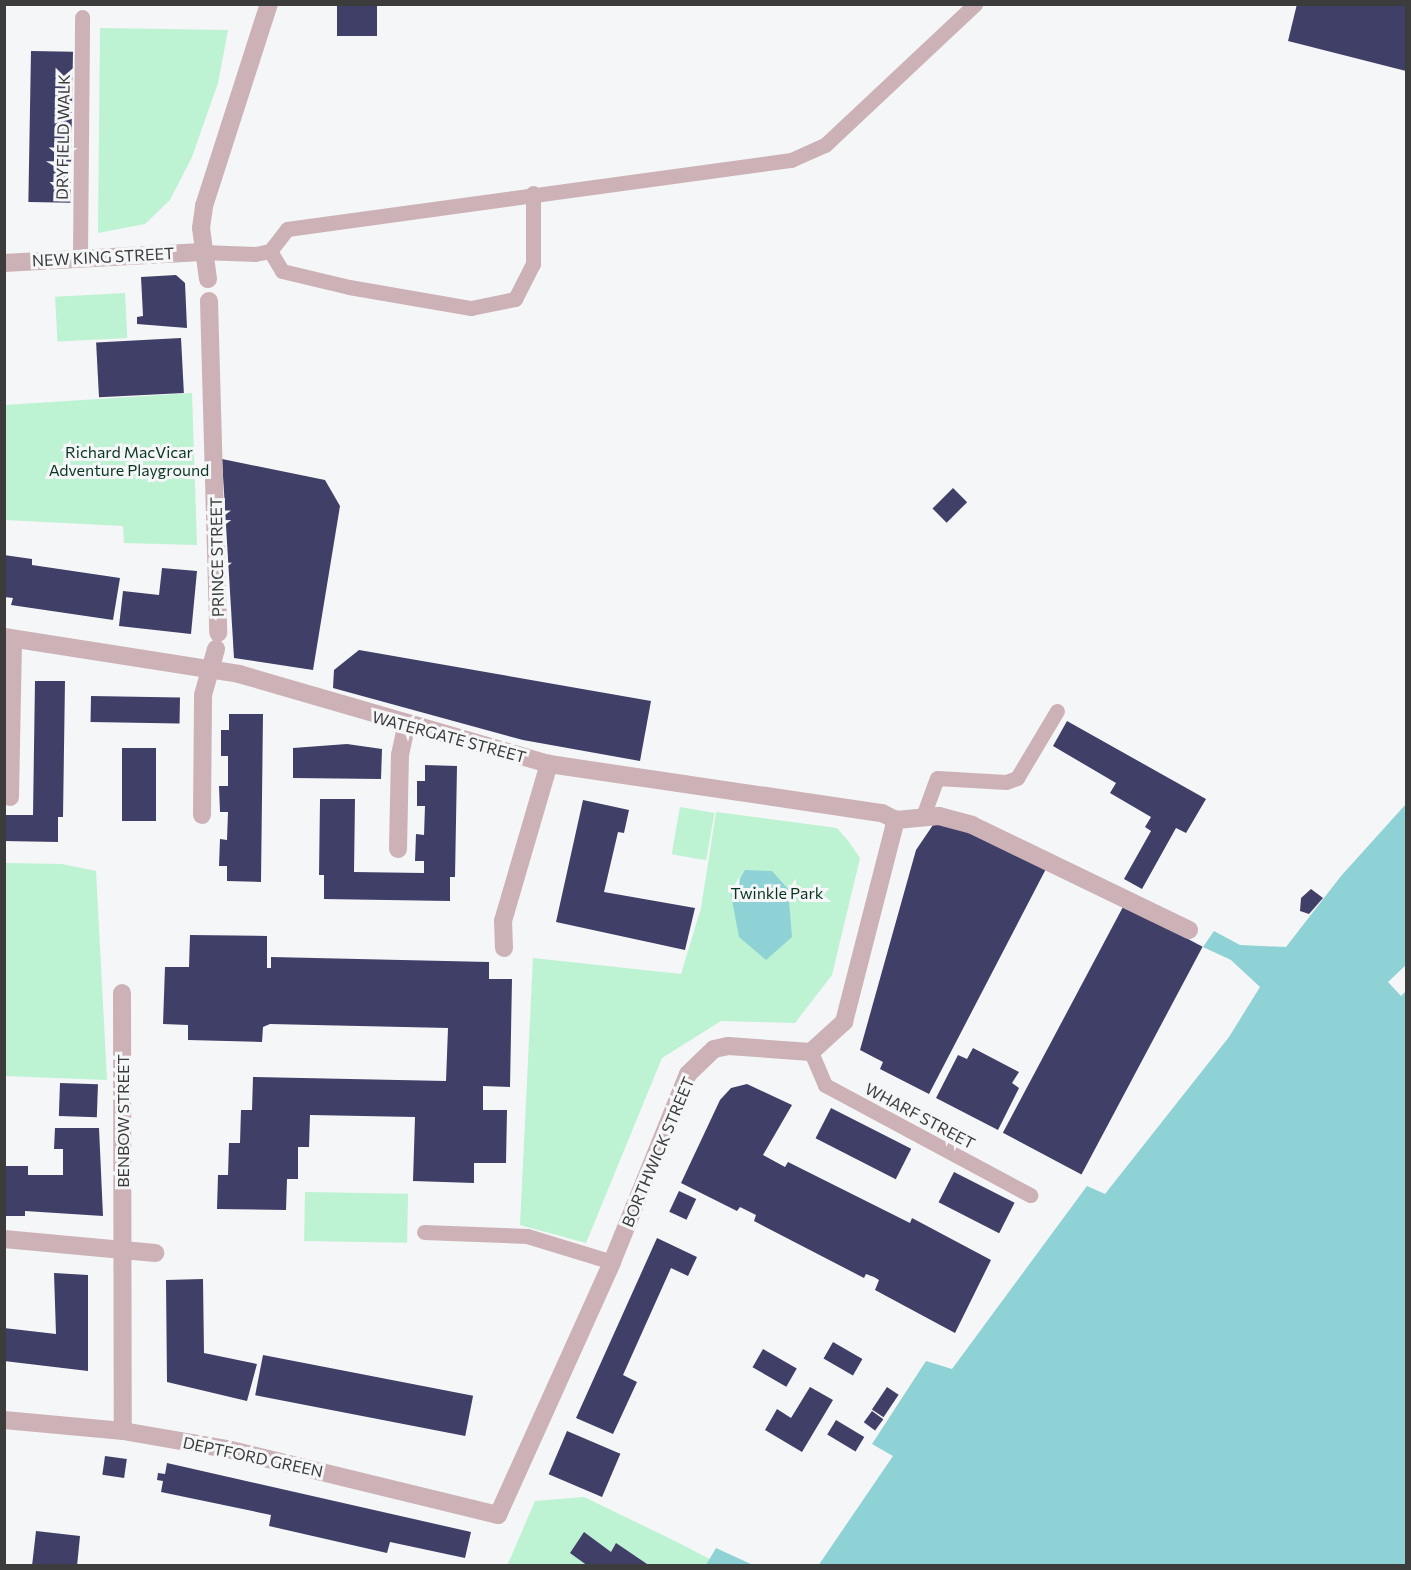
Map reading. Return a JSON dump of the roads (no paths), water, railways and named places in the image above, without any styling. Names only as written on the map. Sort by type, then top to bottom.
[{"type":"street","points":[[208,279],[202,252],[204,206],[269,4]]},
{"type":"street","name":"NEW KING STREET","points":[[4,263],[202,252]]},
{"type":"street","name":"PRINCE STREET","points":[[202,815],[203,695],[217,641],[209,301]]},
{"type":"street","points":[[9,638],[10,797]]},
{"type":"street","name":"WATERGATE STREET","points":[[9,638],[210,670],[549,764],[882,813],[896,820]]},
{"type":"street","points":[[398,849],[400,755],[406,726]]},
{"type":"street","points":[[504,948],[503,921],[549,764]]},
{"type":"street","points":[[811,1052],[844,1022],[896,820],[923,816],[972,825],[1189,930]]},
{"type":"street","name":"BENBOW STREET","points":[[122,993],[123,1431]]},
{"type":"street","name":"BORTHWICK STREET","points":[[498,1515],[612,1262],[688,1074],[714,1049],[728,1046],[811,1052]]},
{"type":"street","points":[[4,1239],[155,1253]]},
{"type":"street","name":"DEPTFORD GREEN","points":[[4,1420],[123,1431],[227,1449],[498,1515]]},
{"type":"lane","points":[[270,251],[287,229],[791,160],[825,145],[975,4]]},
{"type":"lane","name":"DRYFIELD WALK","points":[[80,257],[82,17]]},
{"type":"lane","points":[[270,251],[282,271],[349,287],[471,308],[515,299],[533,264],[533,194]]},
{"type":"lane","points":[[202,252],[270,251]]},
{"type":"lane","points":[[923,816],[937,778],[1006,782],[1017,778],[1057,711]]},
{"type":"lane","name":"WHARF STREET","points":[[811,1052],[825,1085],[1030,1195]]},
{"type":"lane","points":[[424,1232],[527,1236],[612,1262]]},
{"type":"water","points":[[1406,804],[1406,1565],[818,1566],[893,1456],[872,1444],[926,1361],[952,1369],[1087,1186],[1105,1194],[1229,1037],[1260,987],[1231,960],[1203,947],[1214,931],[1240,945],[1286,947],[1341,876]]},
{"type":"water","points":[[745,870],[772,871],[788,889],[792,937],[766,960],[739,937],[731,895]]},
{"type":"water","points":[[716,1548],[753,1565],[706,1565]]},
{"type":"park label","name":"Richard MacVicar Adventure Playground","points":[[129,461]]},
{"type":"park label","name":"Twinkle Park","points":[[777,893]]}]
